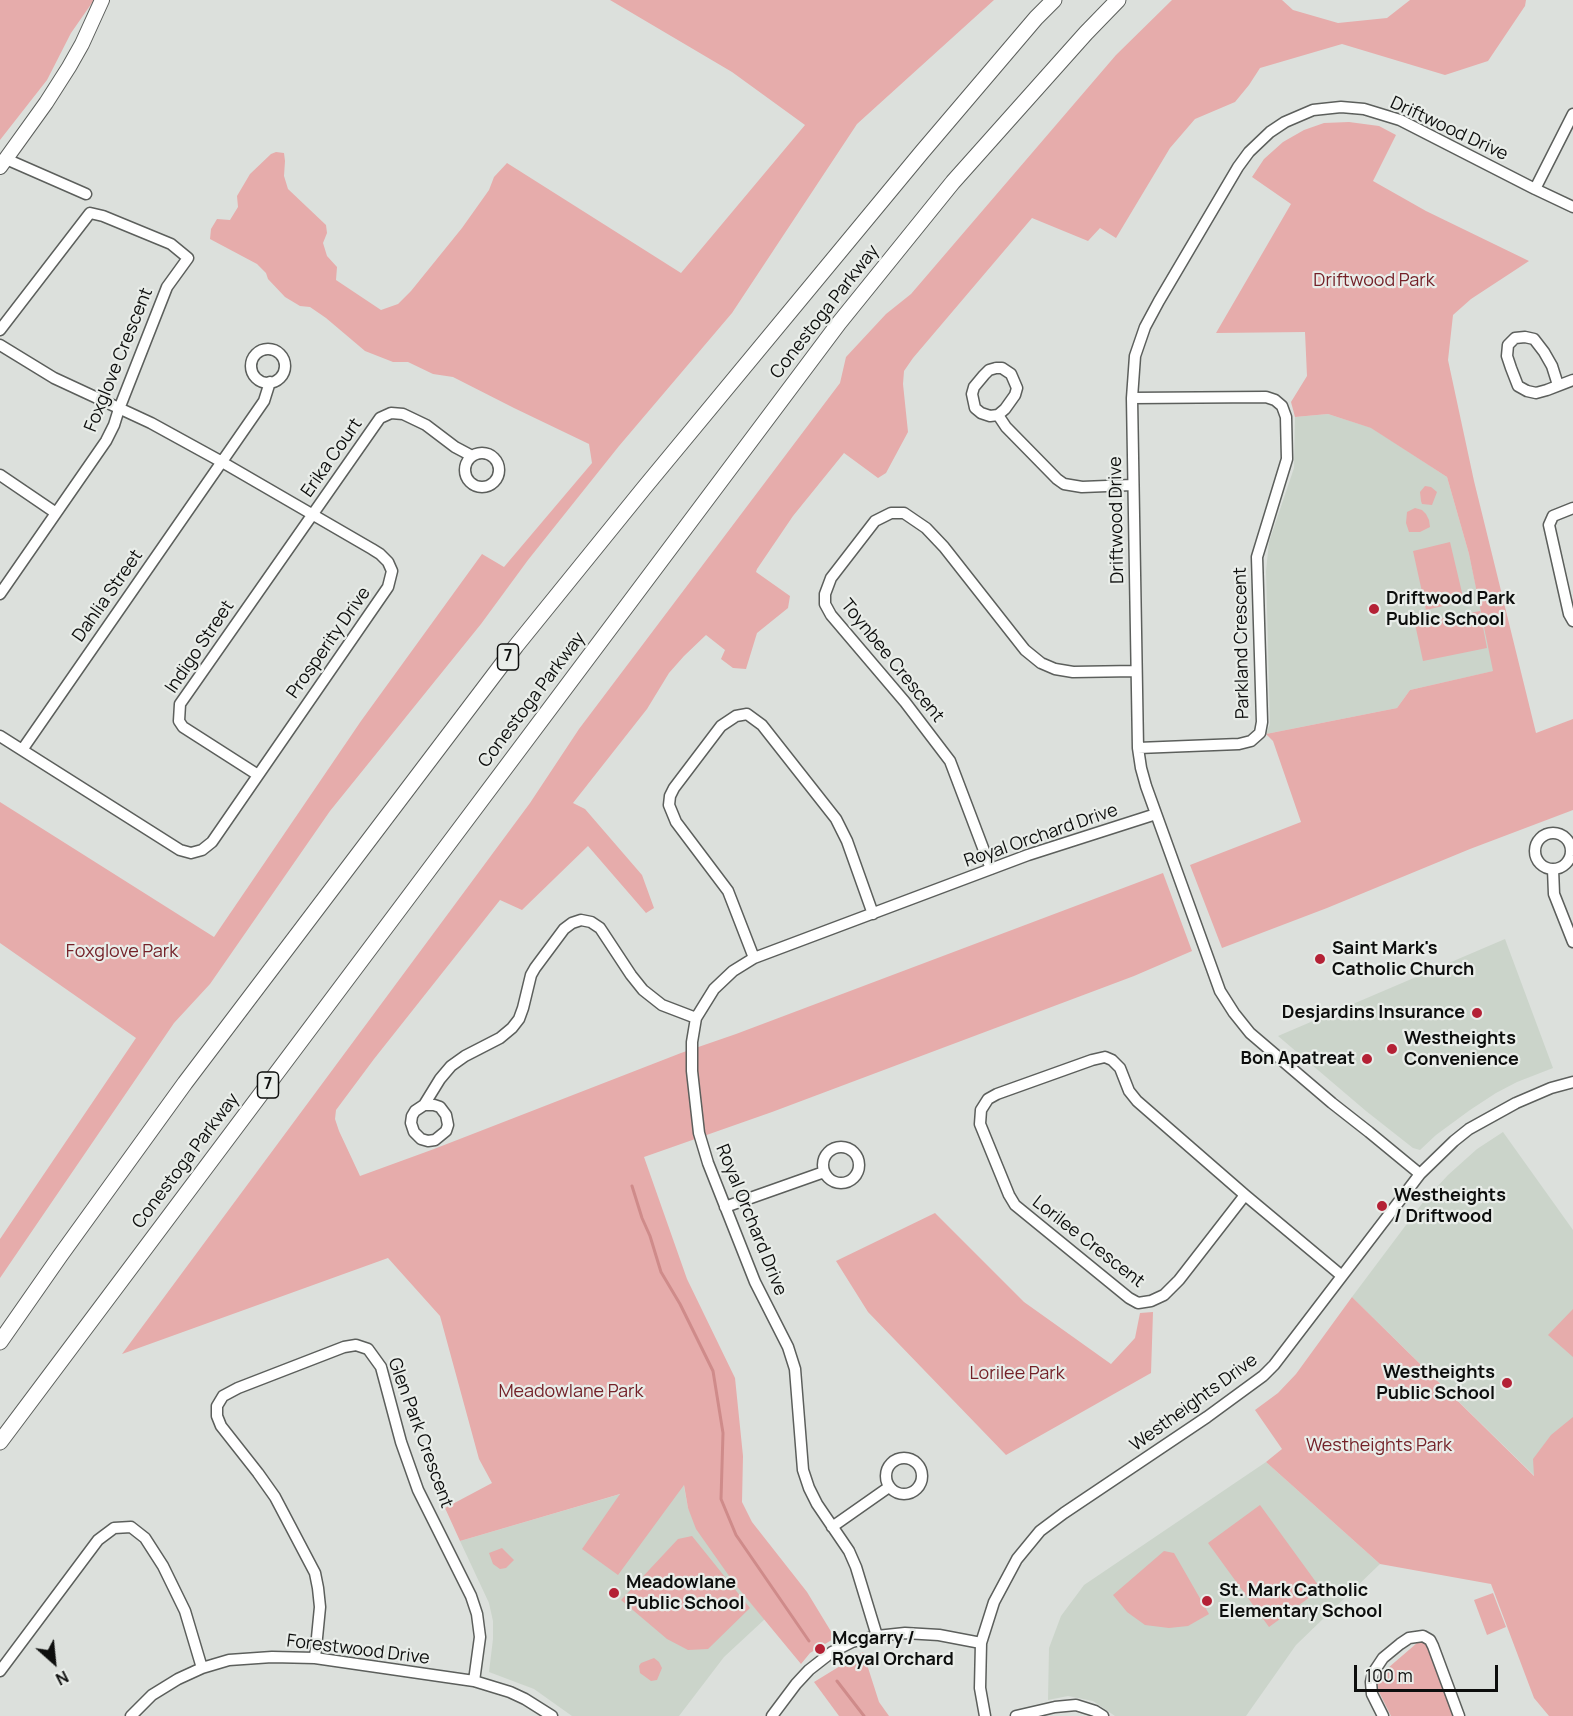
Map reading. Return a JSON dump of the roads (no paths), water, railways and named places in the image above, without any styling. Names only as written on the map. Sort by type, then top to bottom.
[{"type":"highway","name":"Conestoga Parkway","points":[[0,1342],[185,1083],[516,646],[922,152],[1054,0]]},
{"type":"highway","name":"Conestoga Parkway","points":[[0,1442],[839,323],[953,182],[1118,0]]},
{"type":"main road","points":[[3,163],[63,76],[82,44],[102,0]]},
{"type":"street","name":"Driftwood Drive","points":[[1420,1174],[1258,1040],[1234,1013],[1220,991],[1156,814],[1141,768],[1138,747],[1132,485],[1132,398],[1135,356],[1145,327],[1159,301],[1238,167],[1270,132],[1285,122],[1313,110],[1341,106],[1364,109],[1400,120],[1573,207]]},
{"type":"street","points":[[1535,189],[1573,114]]},
{"type":"street","points":[[3,163],[86,194]]},
{"type":"street","name":"Foxglove Crescent","points":[[0,330],[90,213],[103,216],[171,244],[188,258],[167,287],[106,441],[0,594]]},
{"type":"street","points":[[1558,385],[1552,366],[1534,339],[1515,338],[1509,345],[1507,356],[1518,386],[1536,393],[1573,380]]},
{"type":"street","name":"Prosperity Drive","points":[[0,345],[54,378],[151,423],[312,514],[380,554],[388,562],[392,572],[388,588],[212,842],[202,850],[191,853],[180,850],[0,735]]},
{"type":"street","points":[[996,368],[1006,370],[1011,374],[1017,387],[1016,395],[998,415],[990,416],[981,413],[975,408],[972,394],[974,387],[984,375],[996,368]]},
{"type":"street","name":"Dahlia Street","points":[[22,750],[264,401],[270,382]]},
{"type":"street","name":"Parkland Crescent","points":[[1132,398],[1266,397],[1275,400],[1282,406],[1286,417],[1287,459],[1257,557],[1262,722],[1260,733],[1251,741],[1239,744],[1138,747]]},
{"type":"street","name":"Erika Court","points":[[312,514],[374,426],[380,418],[386,415],[396,413],[412,418],[472,456]]},
{"type":"street","points":[[998,415],[1006,426],[1064,484],[1082,487],[1132,485]]},
{"type":"street","points":[[0,475],[56,513]]},
{"type":"street","points":[[1573,508],[1554,516],[1549,525],[1569,614],[1573,621]]},
{"type":"street","name":"Toynbee Crescent","points":[[991,869],[950,761],[905,702],[831,615],[825,604],[825,594],[826,586],[831,578],[875,521],[891,513],[904,513],[917,520],[944,547],[1025,650],[1041,663],[1055,669],[1073,672],[1136,671]]},
{"type":"street","name":"Indigo Street","points":[[258,775],[183,727],[178,721],[178,713],[180,704],[312,514]]},
{"type":"street","points":[[754,958],[728,891],[676,822],[669,805],[670,796],[681,779],[721,726],[736,716],[747,714],[762,725],[836,819],[847,841],[873,914]]},
{"type":"street","name":"Royal Orchard Drive","points":[[877,1636],[849,1551],[817,1504],[809,1488],[804,1470],[795,1369],[788,1347],[755,1282],[699,1133],[692,1071],[692,1042],[696,1018],[714,989],[733,971],[754,958],[1028,855],[1156,814]]},
{"type":"street","points":[[1553,869],[1554,894],[1573,942]]},
{"type":"street","points":[[424,1105],[451,1066],[500,1038],[512,1028],[519,1019],[535,968],[564,929],[581,920],[591,922],[600,928],[642,990],[662,1005],[696,1018]]},
{"type":"street","name":"Lorilee Crescent","points":[[1245,1195],[1179,1280],[1164,1294],[1151,1301],[1138,1303],[1015,1205],[980,1124],[981,1110],[988,1099],[997,1094],[1092,1060],[1105,1057],[1112,1059],[1120,1068],[1132,1096],[1342,1276]]},
{"type":"street","name":"Westheights Drive","points":[[984,1716],[980,1688],[981,1643],[994,1602],[1017,1559],[1040,1531],[1207,1417],[1275,1365],[1420,1174],[1469,1129],[1516,1103],[1551,1088],[1573,1082]]},
{"type":"street","points":[[725,1207],[824,1172]]},
{"type":"street","name":"Glen Park Crescent","points":[[315,1658],[320,1607],[315,1573],[275,1497],[221,1426],[217,1416],[217,1406],[223,1396],[238,1388],[344,1347],[356,1345],[368,1349],[381,1367],[401,1442],[418,1490],[471,1596],[477,1614],[480,1637],[474,1682]]},
{"type":"street","points":[[832,1527],[889,1487]]},
{"type":"street","points":[[0,1671],[99,1540],[114,1528],[131,1527],[145,1538],[164,1566],[185,1611],[202,1668]]},
{"type":"street","points":[[772,1716],[809,1670],[832,1652],[852,1642],[904,1633],[939,1635],[981,1643]]},
{"type":"street","points":[[1383,1716],[1372,1694],[1373,1673],[1383,1658],[1400,1644],[1409,1638],[1423,1636],[1430,1640],[1433,1646],[1459,1716]]},
{"type":"street","name":"Forestwood Drive","points":[[131,1716],[152,1695],[202,1668],[229,1660],[272,1657],[315,1658],[474,1682],[517,1695],[552,1716]]},
{"type":"street","points":[[1016,1716],[1055,1707],[1076,1705],[1103,1716]]},
{"type":"waterway","points":[[632,1186],[661,1272],[680,1304],[713,1371],[723,1433],[721,1499],[736,1535],[809,1641]]},
{"type":"waterway","points":[[837,1681],[864,1716]]},
{"type":"place","name":"Driftwood Park Public School","points":[[1374,609]]},
{"type":"place","name":"Saint Mark's Catholic Church","points":[[1320,959]]},
{"type":"place","name":"Desjardins Insurance","points":[[1477,1013]]},
{"type":"place","name":"Westheights Convenience","points":[[1392,1049]]},
{"type":"place","name":"Bon Apatreat","points":[[1367,1059]]},
{"type":"place","name":"Westheights / Driftwood","points":[[1382,1206]]},
{"type":"place","name":"Westheights Public School","points":[[1507,1383]]},
{"type":"place","name":"Meadowlane Public School","points":[[614,1593]]},
{"type":"place","name":"St. Mark Catholic Elementary School","points":[[1207,1601]]},
{"type":"place","name":"Mcgarry / Royal Orchard","points":[[820,1649]]},
{"type":"park label","name":"Driftwood Park","points":[[1374,281]]},
{"type":"park label","name":"Foxglove Park","points":[[122,952]]},
{"type":"park label","name":"Lorilee Park","points":[[1017,1374]]},
{"type":"park label","name":"Meadowlane Park","points":[[571,1392]]},
{"type":"park label","name":"Westheights Park","points":[[1379,1446]]}]
